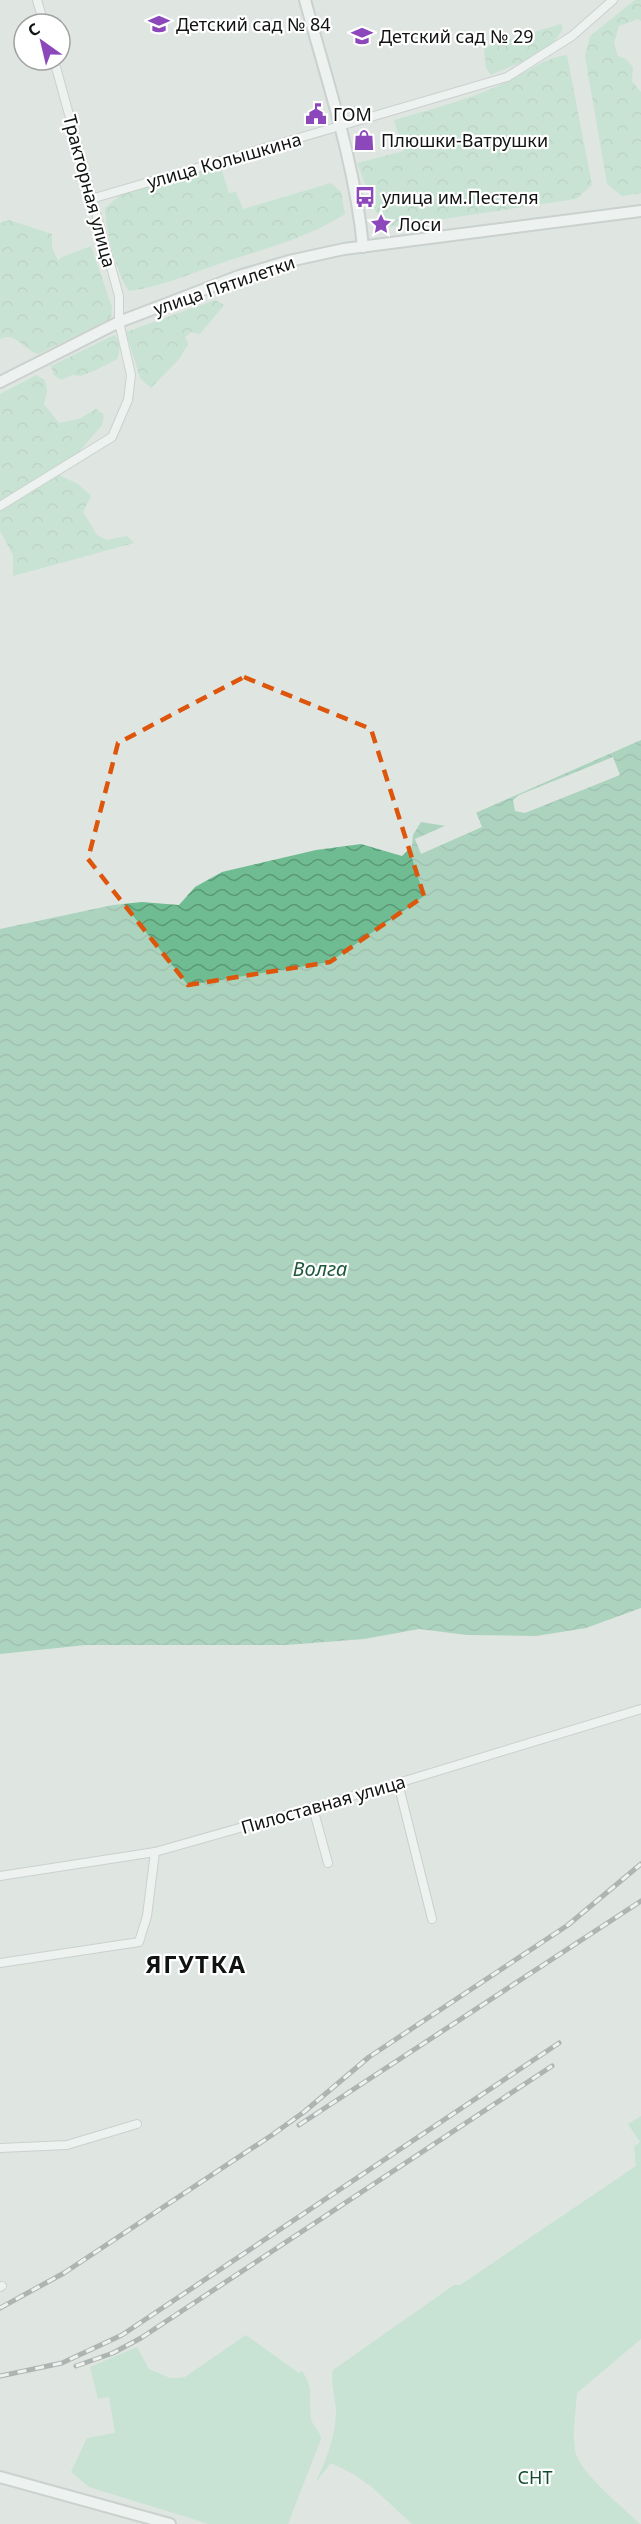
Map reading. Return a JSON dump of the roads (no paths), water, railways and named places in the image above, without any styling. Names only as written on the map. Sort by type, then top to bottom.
[{"type":"main road","points":[[305,0],[340,127],[359,207],[363,247]]},
{"type":"main road","name":"улица Пятилетки","points":[[0,382],[119,322],[262,269],[307,256],[641,211]]},
{"type":"main road","points":[[0,2477],[170,2524]]},
{"type":"street","name":"улица Колышкина","points":[[91,199],[507,77],[572,36],[613,0]]},
{"type":"street","name":"Тракторная улица","points":[[0,507],[112,438],[128,400],[131,375],[119,322],[119,296],[57,72]]},
{"type":"street","name":"Пилоставная улица","points":[[0,1876],[155,1851],[313,1808],[641,1709]]},
{"type":"street","points":[[398,1783],[432,1919]]},
{"type":"street","points":[[313,1808],[328,1863]]},
{"type":"street","points":[[0,1964],[139,1942],[147,1916],[155,1851]]},
{"type":"street","points":[[0,2148],[67,2145],[137,2124]]},
{"type":"water","name":"Волга","points":[[641,740],[641,1608],[586,1628],[536,1636],[467,1635],[419,1629],[364,1639],[286,1645],[86,1645],[0,1654],[0,929],[113,905],[142,902],[179,905],[195,887],[222,872],[316,850],[361,844],[402,856],[412,846],[413,835],[421,822],[446,826]]},
{"type":"railway","points":[[0,2308],[64,2273],[272,2135],[304,2112],[369,2057],[568,1925],[641,1864]]},
{"type":"railway","points":[[299,2125],[641,1901]]},
{"type":"railway","points":[[0,2376],[62,2363],[122,2335],[559,2043]]},
{"type":"railway","points":[[76,2366],[113,2353],[141,2338],[552,2066]]},
{"type":"place","name":"Детский сад № 84","points":[[159,24]]},
{"type":"place","name":"Детский сад № 29","points":[[362,36]]},
{"type":"place","name":"ГОМ","points":[[316,114]]},
{"type":"place","name":"Плюшки-Ватрушки","points":[[364,140]]},
{"type":"place","name":"улица им.Пестеля","points":[[365,197]]},
{"type":"place","name":"Лоси","points":[[381,224]]},
{"type":"district","name":"ЯГУТКА","points":[[196,1963]]},
{"type":"park label","name":"СНТ","points":[[535,2477]]}]
